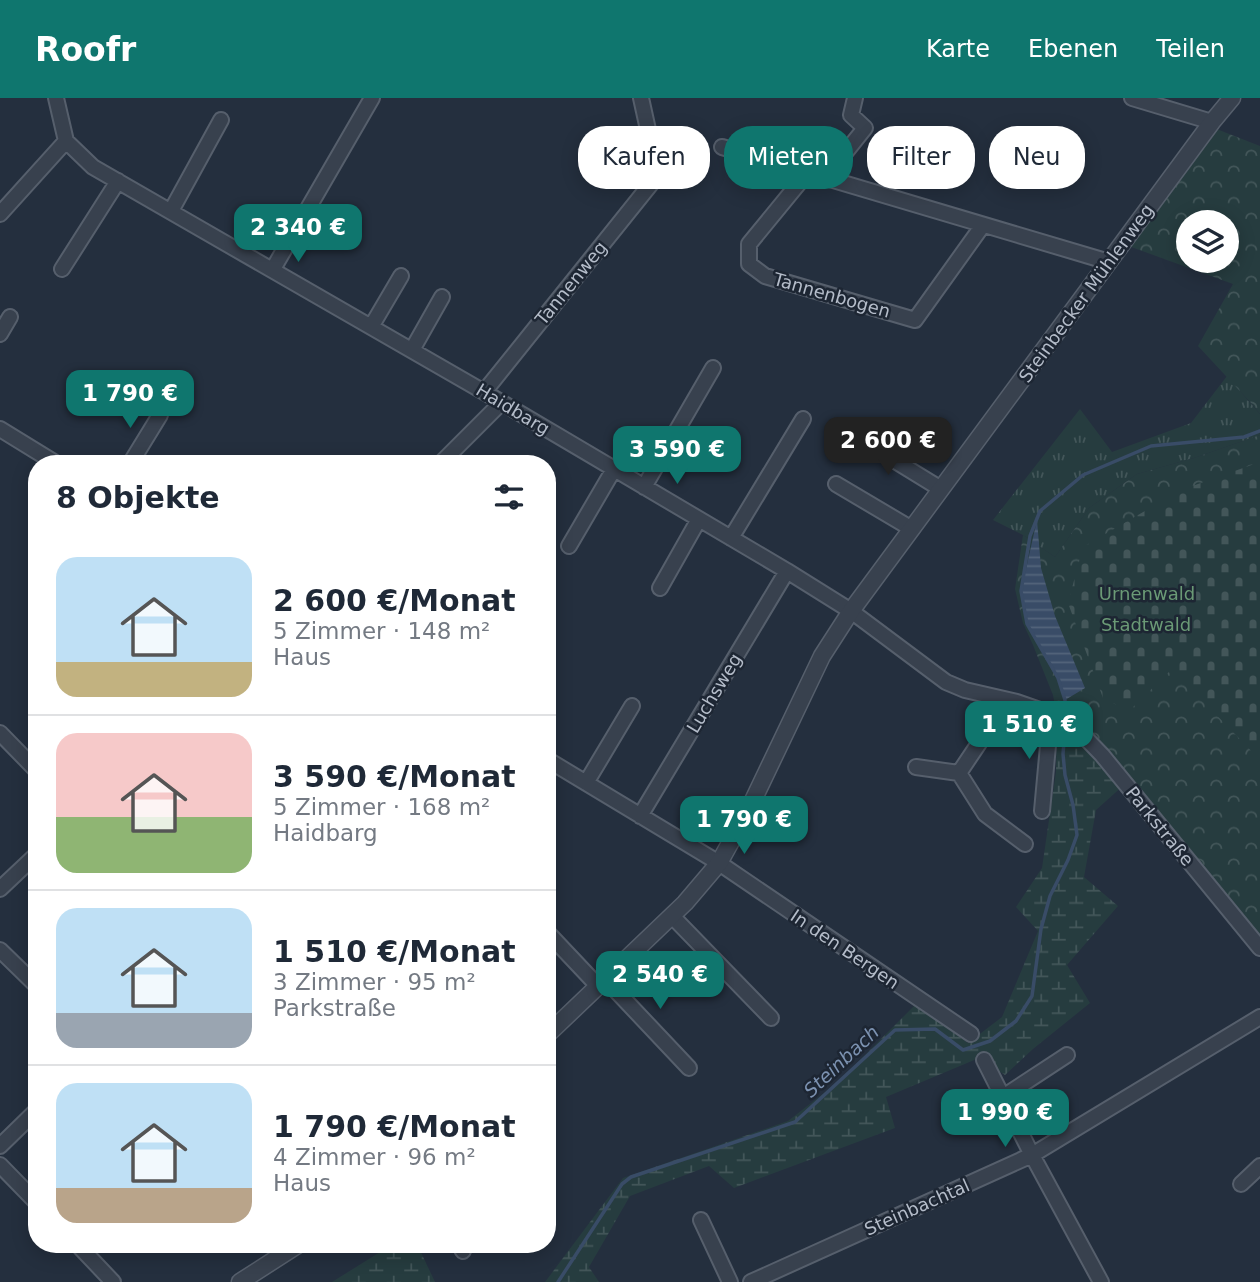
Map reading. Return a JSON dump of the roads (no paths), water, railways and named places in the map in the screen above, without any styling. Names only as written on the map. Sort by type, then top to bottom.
[{"type":"street","points":[[0,214],[66,141],[55,98]]},
{"type":"street","points":[[273,269],[372,98]]},
{"type":"street","name":"Tannenweg","points":[[484,392],[658,174],[641,98]]},
{"type":"street","points":[[853,143],[865,128],[851,115],[855,98]]},
{"type":"street","points":[[1132,98],[1212,122]]},
{"type":"street","name":"Steinbecker Mühlenweg","points":[[556,1026],[685,903],[719,863],[749,809],[822,656],[851,611],[1232,98]]},
{"type":"street","points":[[170,211],[221,120]]},
{"type":"street","name":"Haidbarg","points":[[66,141],[93,167],[484,392],[851,611]]},
{"type":"street","points":[[62,269],[118,181]]},
{"type":"street","points":[[853,185],[1109,262]]},
{"type":"street","name":"Tannenbogen","points":[[794,189],[749,244],[749,264],[765,276],[915,320],[984,225]]},
{"type":"street","points":[[371,327],[401,276]]},
{"type":"street","points":[[412,350],[442,296]]},
{"type":"street","points":[[0,334],[10,317]]},
{"type":"street","points":[[644,487],[713,368]]},
{"type":"street","points":[[449,455],[501,403]]},
{"type":"street","points":[[136,455],[160,415]]},
{"type":"street","points":[[731,538],[803,419]]},
{"type":"street","points":[[0,429],[42,455]]},
{"type":"street","points":[[853,435],[941,489]]},
{"type":"street","points":[[569,546],[614,469]]},
{"type":"street","points":[[836,484],[912,529]]},
{"type":"street","points":[[660,588],[699,519]]},
{"type":"street","name":"Luchsweg","points":[[640,816],[787,571]]},
{"type":"street","name":"Parkstraße","points":[[851,611],[946,682],[965,690],[1051,713],[1076,728],[1102,755],[1260,948]]},
{"type":"street","points":[[959,773],[1008,701]]},
{"type":"street","points":[[586,783],[632,706]]},
{"type":"street","points":[[1042,811],[1051,713]]},
{"type":"street","points":[[0,733],[28,762]]},
{"type":"street","name":"In den Bergen","points":[[556,765],[719,863],[971,1034]]},
{"type":"street","points":[[916,767],[959,773],[985,814],[1025,844]]},
{"type":"street","points":[[3,881],[28,861]]},
{"type":"street","points":[[671,916],[771,1018]]},
{"type":"street","points":[[556,940],[689,1068]]},
{"type":"street","points":[[0,950],[28,977]]},
{"type":"street","name":"Steinbachtal","points":[[751,1282],[1032,1156],[1260,1017]]},
{"type":"street","points":[[1003,1097],[1067,1055]]},
{"type":"street","points":[[984,1060],[1032,1156],[1101,1282]]},
{"type":"street","points":[[0,1146],[28,1119]]},
{"type":"street","points":[[0,1165],[28,1194]]},
{"type":"street","points":[[1241,1184],[1260,1167]]},
{"type":"street","points":[[701,1220],[730,1282]]},
{"type":"street","points":[[86,1253],[113,1282]]},
{"type":"street","points":[[240,1282],[283,1253]]},
{"type":"water","points":[[1037,520],[1041,568],[1055,616],[1085,688],[1065,700],[1058,678],[1027,624],[1021,591]]},
{"type":"waterway","name":"Steinbach","points":[[1065,711],[1065,700],[1058,678],[1027,624],[1021,591],[1030,536],[1040,511],[1083,475],[1151,446],[1244,437],[1260,431]]},
{"type":"waterway","name":"Steinbach","points":[[558,1282],[622,1184],[631,1177],[795,1122],[895,1030],[935,1029],[963,1050],[990,1041],[1016,1021],[1032,996],[1041,929],[1050,896],[1077,835],[1065,775],[1065,729]]},
{"type":"park label","name":"Urnenwald","points":[[1147,593]]},
{"type":"park label","name":"Stadtwald","points":[[1146,624]]}]
